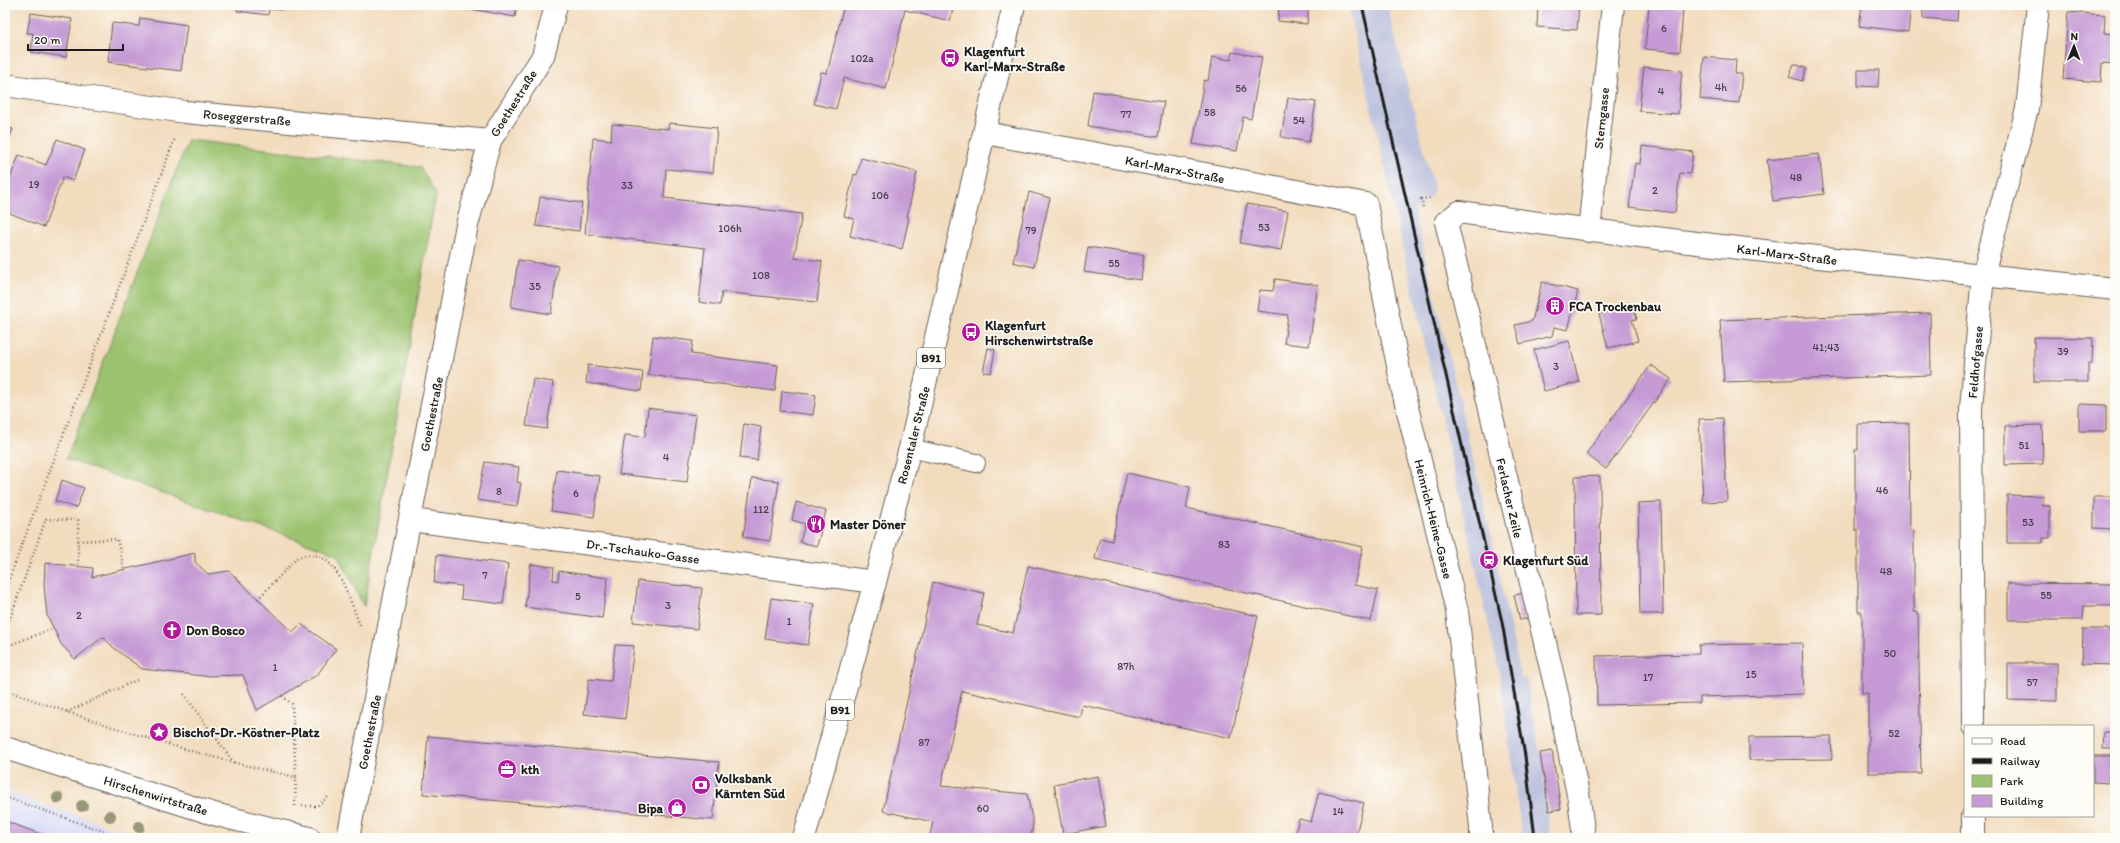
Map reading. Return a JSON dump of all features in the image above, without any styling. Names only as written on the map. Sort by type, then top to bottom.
[{"type":"street","name":"Goethestraße","points":[[348,838],[411,520],[467,225],[490,141],[543,56],[556,5]]},
{"type":"street","name":"Rosentaler Straße","points":[[804,838],[875,582],[910,448],[1014,5]]},
{"type":"street","name":"Sterngasse","points":[[1589,231],[1613,5]]},
{"type":"street","name":"Feldhofgasse","points":[[1972,725],[1971,408],[1983,275],[2027,109],[2038,5]]},
{"type":"street","name":"Roseggerstraße","points":[[5,85],[185,112],[490,141]]},
{"type":"street","name":"Karl-Marx-Straße","points":[[985,133],[1366,204]]},
{"type":"street","name":"Heinrich-Heine-Gasse","points":[[1366,204],[1403,391],[1457,611],[1481,838]]},
{"type":"street","name":"Karl-Marx-Straße","points":[[1459,212],[1589,231],[2115,289]]},
{"type":"street","name":"Ferlacher Zeile","points":[[1459,212],[1446,222],[1559,702],[1579,799],[1584,838]]},
{"type":"street","name":"Dr.-Tschauko-Gasse","points":[[411,520],[875,582]]},
{"type":"street","name":"Hirschenwirtstraße","points":[[5,748],[214,814],[309,838]]},
{"type":"street","points":[[1973,817],[1973,838]]},
{"type":"lane","points":[[910,448],[976,463]]},
{"type":"path","points":[[5,590],[185,112]]},
{"type":"path","points":[[5,632],[46,519],[78,520],[78,566]]},
{"type":"path","points":[[78,541],[117,539],[124,569]]},
{"type":"path","points":[[258,599],[298,558],[305,554],[315,554],[328,561],[336,570],[363,632]]},
{"type":"path","points":[[5,647],[54,628]]},
{"type":"path","points":[[67,712],[139,679]]},
{"type":"path","points":[[5,690],[67,712],[234,764],[296,777]]},
{"type":"path","points":[[184,694],[234,764]]},
{"type":"path","points":[[282,696],[292,704],[296,777],[294,806],[317,806],[333,793]]},
{"type":"path","points":[[5,797],[123,838]]},
{"type":"shaded area","points":[[1348,5],[1387,5],[1434,189],[1431,197],[1421,199],[1423,207],[1414,210],[1490,530],[1521,679],[1526,678],[1540,753],[1550,838],[1522,838],[1499,671]]},
{"type":"shaded area","points":[[5,791],[141,838],[5,838]]},
{"type":"green space","points":[[188,140],[420,167],[436,194],[364,607],[338,554],[66,459]]},
{"type":"building","points":[[238,5],[282,5],[282,10],[269,9],[268,15],[237,11]]},
{"type":"building","points":[[466,5],[517,5],[515,17],[466,8]]},
{"type":"building","points":[[844,5],[954,5],[950,21],[905,10],[886,89],[844,78],[836,109],[814,104],[821,72],[827,73]]},
{"type":"building","points":[[1279,5],[1309,5],[1307,24],[1278,21]]},
{"type":"building","points":[[1538,5],[1579,5],[1577,30],[1537,27]]},
{"type":"building","points":[[1649,5],[1683,8],[1680,52],[1645,49]]},
{"type":"building","points":[[1862,5],[1911,7],[1908,32],[1859,26]]},
{"type":"building","points":[[1923,5],[1958,5],[1957,21],[1923,18]]},
{"type":"building","points":[[2068,12],[2105,15],[2104,33],[2115,34],[2115,64],[2102,63],[2101,82],[2063,79]]},
{"type":"building","points":[[31,13],[72,19],[66,57],[31,52],[33,33],[27,33]]},
{"type":"building","points":[[140,18],[187,25],[181,71],[108,62],[112,23],[139,26]]},
{"type":"building","points":[[1232,52],[1262,57],[1251,119],[1243,117],[1237,151],[1193,144],[1204,80],[1208,81],[1212,57],[1231,60]]},
{"type":"building","points":[[1704,57],[1736,60],[1735,74],[1742,74],[1739,103],[1700,99]]},
{"type":"building","points":[[1794,64],[1806,68],[1802,81],[1789,77]]},
{"type":"building","points":[[1644,67],[1682,71],[1678,114],[1639,111]]},
{"type":"building","points":[[1858,70],[1879,70],[1878,87],[1858,86]]},
{"type":"building","points":[[1093,91],[1164,102],[1158,137],[1088,126]]},
{"type":"building","points":[[1288,98],[1316,102],[1309,142],[1281,137]]},
{"type":"building","points":[[669,123],[717,128],[713,173],[666,169],[664,198],[802,214],[794,258],[822,261],[817,302],[722,292],[720,305],[699,302],[705,248],[585,234],[593,138],[611,140],[612,124],[668,129]]},
{"type":"building","points":[[5,126],[13,129],[5,149]]},
{"type":"building","points":[[57,139],[85,150],[73,181],[63,177],[44,227],[5,211],[5,192],[19,155],[46,165]]},
{"type":"building","points":[[1642,146],[1693,152],[1690,174],[1680,173],[1675,213],[1629,207],[1635,163],[1640,164]]},
{"type":"building","points":[[1819,154],[1824,194],[1773,201],[1767,160]]},
{"type":"building","points":[[861,158],[917,172],[907,217],[909,218],[902,249],[850,236],[854,219],[844,216],[854,174],[857,175]]},
{"type":"building","points":[[1029,192],[1050,198],[1034,267],[1013,262]]},
{"type":"building","points":[[540,197],[582,203],[579,231],[536,226]]},
{"type":"building","points":[[1247,204],[1288,211],[1281,250],[1240,243]]},
{"type":"building","points":[[1088,247],[1144,255],[1141,280],[1084,272]]},
{"type":"building","points":[[518,260],[558,266],[551,314],[511,307]]},
{"type":"building","points":[[1275,279],[1318,285],[1309,346],[1284,343],[1288,315],[1257,311],[1260,290],[1273,291]]},
{"type":"building","name":"FCA Trockenbau","points":[[1542,282],[1578,291],[1568,330],[1554,327],[1552,336],[1520,344],[1515,325],[1532,321]]},
{"type":"building","points":[[1633,306],[1637,319],[1632,320],[1638,341],[1608,348],[1599,314]]},
{"type":"building","points":[[1930,313],[1931,375],[1724,382],[1720,320]]},
{"type":"building","points":[[653,336],[693,341],[691,354],[778,365],[775,391],[648,375]]},
{"type":"building","points":[[2034,337],[2093,338],[2092,363],[2088,363],[2088,382],[2034,382]]},
{"type":"building","points":[[1569,341],[1579,382],[1544,391],[1534,350]]},
{"type":"building","points":[[988,348],[995,350],[991,373],[983,372]]},
{"type":"building","points":[[588,365],[643,372],[641,391],[586,383]]},
{"type":"building","points":[[1651,365],[1671,379],[1606,469],[1586,454]]},
{"type":"building","points":[[533,379],[553,382],[547,429],[526,426]]},
{"type":"building","points":[[782,391],[816,395],[813,415],[780,411]]},
{"type":"building","points":[[2079,404],[2106,405],[2106,431],[2079,431]]},
{"type":"building","points":[[648,408],[696,415],[687,482],[619,474],[625,435],[645,437]]},
{"type":"building","points":[[1723,418],[1727,501],[1703,502],[1699,419]]},
{"type":"building","points":[[1909,423],[1910,530],[1914,530],[1914,612],[1918,612],[1921,773],[1868,773],[1868,693],[1862,693],[1862,612],[1858,612],[1858,530],[1855,530],[1855,450],[1858,450],[1858,424]]},
{"type":"building","points":[[744,424],[761,427],[757,460],[740,458]]},
{"type":"building","points":[[2042,425],[2043,464],[2005,465],[2005,426]]},
{"type":"building","points":[[485,462],[519,467],[517,482],[521,483],[517,506],[477,500]]},
{"type":"building","points":[[557,470],[600,476],[594,517],[551,511]]},
{"type":"building","points":[[1127,473],[1190,487],[1186,508],[1363,547],[1354,585],[1378,590],[1371,621],[1095,559],[1100,538],[1112,541]]},
{"type":"building","points":[[1600,476],[1601,615],[1576,615],[1575,477]]},
{"type":"building","points":[[752,478],[779,481],[770,541],[743,537]]},
{"type":"building","points":[[62,480],[84,488],[76,508],[55,501]]},
{"type":"building","points":[[2007,495],[2043,496],[2043,506],[2050,506],[2050,538],[2043,538],[2043,543],[2007,543]]},
{"type":"building","points":[[2094,497],[2115,497],[2115,529],[2094,528]]},
{"type":"building","points":[[796,502],[826,511],[817,546],[800,542],[805,524],[792,520]]},
{"type":"building","points":[[1661,502],[1663,614],[1640,614],[1638,503]]},
{"type":"building","name":"Don Bosco","points":[[195,553],[195,562],[208,574],[229,571],[292,632],[301,624],[336,649],[317,675],[257,710],[243,675],[203,676],[142,669],[114,648],[103,637],[75,659],[61,644],[47,615],[44,586],[45,563],[93,568],[92,577]]},
{"type":"building","points":[[437,555],[508,564],[503,604],[461,599],[462,586],[434,583]]},
{"type":"building","points":[[531,564],[554,567],[553,580],[558,581],[559,571],[608,578],[602,618],[525,607]]},
{"type":"building","points":[[1028,566],[1258,616],[1231,738],[1082,705],[1080,717],[962,691],[941,786],[1027,794],[1033,823],[1031,838],[929,838],[933,822],[883,811],[933,582],[984,593],[977,625],[1013,633]]},
{"type":"building","points":[[638,581],[702,588],[697,629],[633,622]]},
{"type":"building","points":[[2008,583],[2115,584],[2115,606],[2084,606],[2083,620],[2008,620]]},
{"type":"building","points":[[1524,593],[1529,618],[1520,620],[1514,595]]},
{"type":"building","points":[[771,598],[814,604],[808,645],[765,639]]},
{"type":"building","points":[[2083,629],[2114,629],[2113,665],[2082,664]]},
{"type":"building","points":[[1802,643],[1804,694],[1700,697],[1700,703],[1597,705],[1596,656],[1699,654],[1699,645]]},
{"type":"building","points":[[615,645],[634,646],[625,719],[584,714],[589,679],[611,681]]},
{"type":"building","points":[[2008,663],[2057,663],[2057,701],[2008,700]]},
{"type":"building","points":[[2111,711],[2115,711],[2115,749],[2103,749],[2104,732],[2111,732]]},
{"type":"building","points":[[428,736],[719,762],[713,820],[423,794]]},
{"type":"building","points":[[1831,736],[1832,759],[1749,760],[1749,737]]},
{"type":"building","points":[[1552,751],[1561,809],[1549,811],[1540,753]]},
{"type":"building","points":[[2094,756],[2110,756],[2109,783],[2094,782]]},
{"type":"building","points":[[1098,776],[1106,826],[1063,834],[1054,784]]},
{"type":"building","points":[[1319,792],[1364,803],[1355,838],[1294,838],[1299,819],[1311,822]]},
{"type":"building","points":[[5,821],[51,838],[5,838]]},
{"type":"railway","points":[[1362,5],[1502,622],[1525,756],[1535,838]]},
{"type":"place","name":"Klagenfurt Karl-Marx-Straße","points":[[950,58]]},
{"type":"place","name":"FCA Trockenbau","points":[[1555,306]]},
{"type":"place","name":"Klagenfurt Hirschenwirtstraße","points":[[971,332]]},
{"type":"place","name":"Master Döner","points":[[816,524]]},
{"type":"place","name":"Klagenfurt Süd","points":[[1489,560]]},
{"type":"place","name":"Don Bosco","points":[[172,630]]},
{"type":"place","name":"Bischof-Dr.-Köstner-Platz","points":[[159,732]]},
{"type":"place","name":"kth","points":[[507,769]]},
{"type":"place","name":"Volksbank Kärnten Süd","points":[[701,785]]},
{"type":"place","name":"Bipa","points":[[677,808]]}]
